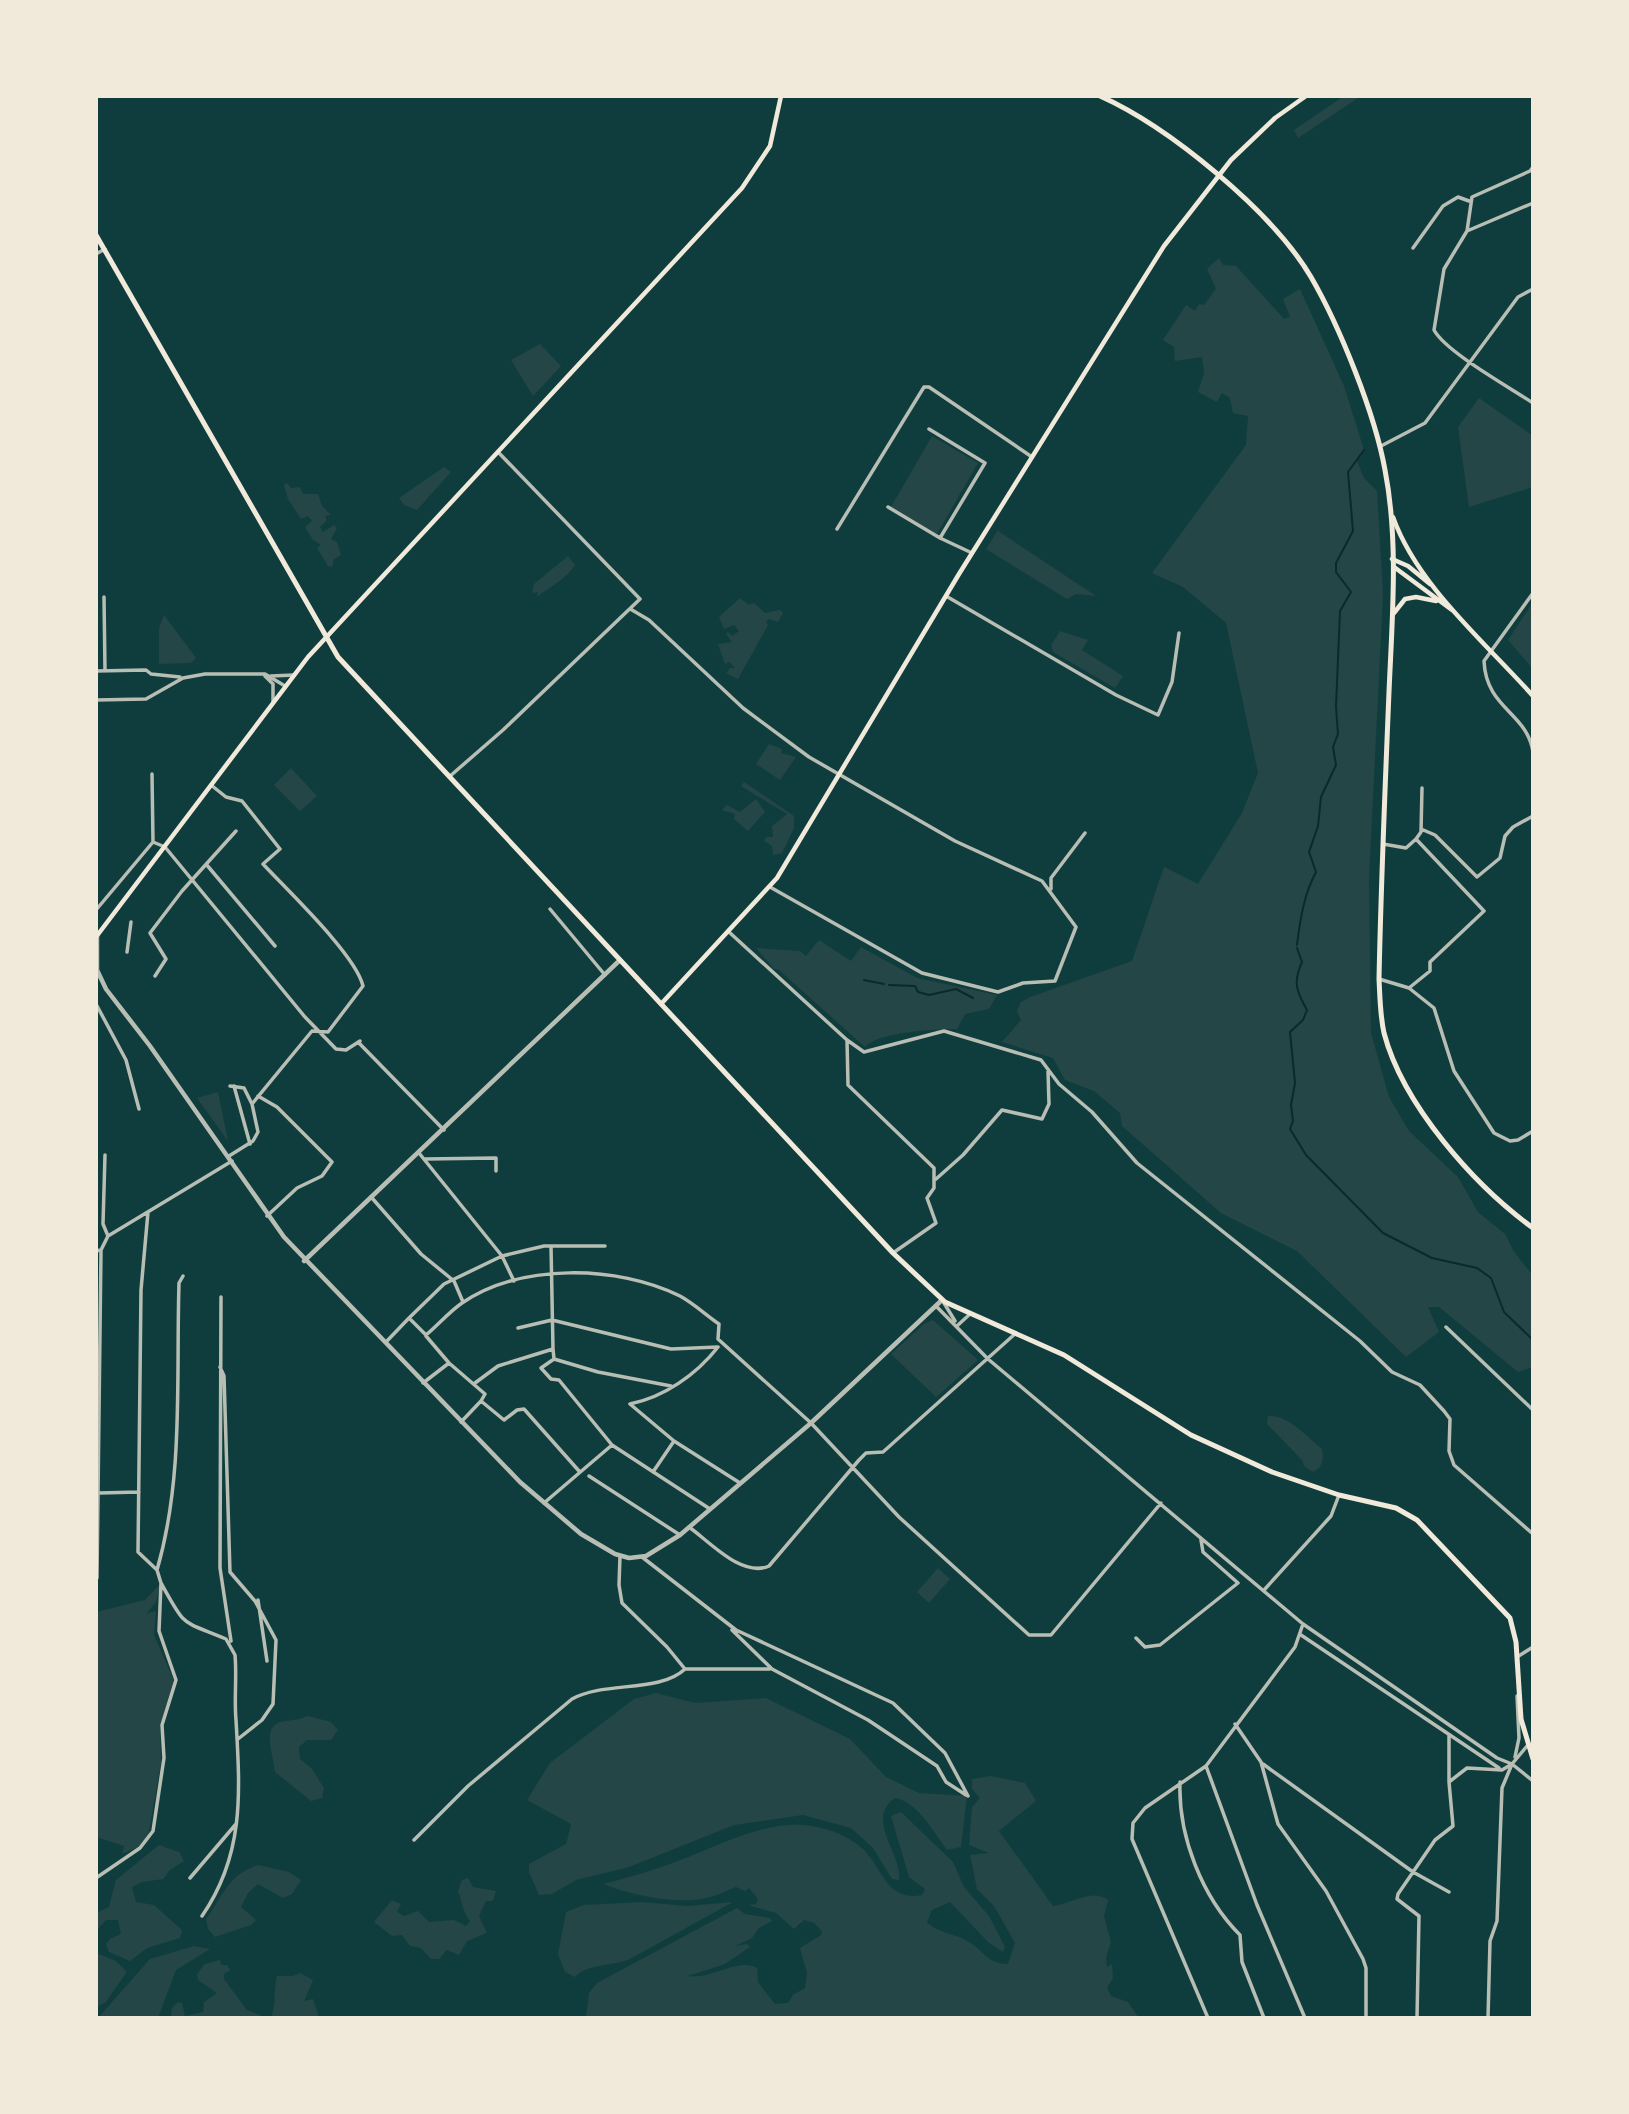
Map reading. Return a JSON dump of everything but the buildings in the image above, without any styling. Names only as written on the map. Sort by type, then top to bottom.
[{"type":"main road","points":[[97,937],[294,675],[754,172],[772,141],[781,96]]},
{"type":"main road","points":[[1100,96],[1146,120],[1218,175],[1275,233],[1310,275],[1338,330],[1379,447],[1389,506],[1392,618],[1379,979],[1385,1037],[1412,1093],[1476,1178],[1533,1228]]},
{"type":"main road","points":[[661,1004],[770,887],[972,553],[1164,246],[1218,175],[1275,118],[1306,96]]},
{"type":"main road","points":[[96,235],[326,639],[342,662],[893,1253],[942,1300],[1077,1362],[1191,1435],[1272,1472],[1339,1495],[1396,1508],[1426,1529],[1507,1614],[1515,1634],[1527,1746],[1533,1759]]},
{"type":"main road","points":[[1389,506],[1404,546],[1438,592],[1533,696]]},
{"type":"main road","points":[[1392,563],[1408,566],[1438,592]]},
{"type":"main road","points":[[1392,563],[1458,614]]},
{"type":"main road","points":[[1392,618],[1395,609],[1405,599],[1416,597],[1441,602]]},
{"type":"street","points":[[1533,167],[1530,171],[1472,197],[1469,201],[1467,231],[1444,270],[1434,330],[1438,337],[1470,361],[1533,403]]},
{"type":"street","points":[[1413,248],[1443,206],[1458,197],[1469,201]]},
{"type":"street","points":[[1467,231],[1533,203]]},
{"type":"street","points":[[96,254],[104,249]]},
{"type":"street","points":[[1379,447],[1425,422],[1518,296],[1533,289]]},
{"type":"street","points":[[838,529],[924,387],[929,387],[1032,457]]},
{"type":"street","points":[[929,429],[985,463],[940,538]]},
{"type":"street","points":[[449,777],[632,610],[640,599],[499,453]]},
{"type":"street","points":[[888,507],[940,538],[972,553]]},
{"type":"street","points":[[1533,593],[1484,662],[1488,686],[1494,698],[1527,733],[1533,752]]},
{"type":"street","points":[[946,596],[1095,684],[1158,715],[1172,682],[1179,633]]},
{"type":"street","points":[[104,597],[105,671]]},
{"type":"street","points":[[632,610],[649,620],[751,715],[838,775],[972,850],[1042,881],[1076,927],[1055,981],[1024,983],[998,992],[922,973],[770,887]]},
{"type":"street","points":[[96,671],[146,670],[151,674],[183,678],[260,673],[294,675]]},
{"type":"street","points":[[260,673],[273,684],[273,702]]},
{"type":"street","points":[[268,675],[285,686]]},
{"type":"street","points":[[96,700],[146,698],[183,678]]},
{"type":"street","points":[[96,910],[153,842],[152,774]]},
{"type":"street","points":[[211,785],[226,797],[242,801],[280,849],[263,864],[361,974],[363,986],[328,1032],[309,1034],[252,1104]]},
{"type":"street","points":[[1383,844],[1406,848],[1416,839],[1421,829],[1422,788]]},
{"type":"street","points":[[1421,829],[1435,835],[1477,877],[1500,858],[1505,836],[1513,827],[1533,816]]},
{"type":"street","points":[[155,976],[166,959],[150,933],[236,831]]},
{"type":"street","points":[[1051,891],[1051,878],[1085,833]]},
{"type":"street","points":[[1409,988],[1430,971],[1430,962],[1484,911],[1416,839]]},
{"type":"street","points":[[153,842],[165,847],[318,1031],[339,1051],[359,1041],[444,1130]]},
{"type":"street","points":[[206,864],[275,946]]},
{"type":"street","points":[[550,909],[605,975]]},
{"type":"street","points":[[127,952],[131,922]]},
{"type":"street","points":[[729,932],[847,1040],[864,1052],[944,1031],[1041,1060],[1059,1084],[1092,1112],[1137,1163],[1360,1341],[1392,1372],[1420,1385],[1433,1397],[1450,1419],[1449,1451],[1454,1465],[1533,1534]]},
{"type":"street","points":[[96,980],[97,937]]},
{"type":"street","points":[[304,1261],[620,960]]},
{"type":"street","points":[[97,971],[108,993],[230,1158],[267,1216],[304,1261],[544,1503],[581,1534],[620,1556],[642,1556],[680,1535],[811,1423],[942,1300],[958,1325]]},
{"type":"street","points":[[1379,979],[1409,988],[1434,1008],[1454,1071],[1494,1133],[1510,1141],[1518,1140],[1533,1131]]},
{"type":"street","points":[[96,1004],[107,1030],[127,1060],[139,1109]]},
{"type":"street","points":[[847,1040],[848,1085],[934,1168],[936,1179]]},
{"type":"street","points":[[893,1253],[936,1223],[927,1198],[936,1179],[963,1155],[1002,1110],[1042,1119],[1049,1104],[1048,1069]]},
{"type":"street","points":[[97,1578],[99,1250],[108,1236],[163,1203],[250,1144],[258,1133],[252,1104],[244,1088],[232,1086],[250,1144]]},
{"type":"street","points":[[258,1096],[277,1107],[332,1162],[322,1176],[297,1188],[267,1216]]},
{"type":"street","points":[[419,1153],[502,1256],[514,1280]]},
{"type":"street","points":[[105,1155],[103,1224],[108,1236]]},
{"type":"street","points":[[425,1159],[496,1158],[496,1171]]},
{"type":"street","points":[[372,1198],[421,1254],[454,1281],[463,1303]]},
{"type":"street","points":[[148,1212],[141,1290],[138,1552],[157,1570],[161,1583],[186,1623],[231,1643]]},
{"type":"street","points":[[551,1246],[554,1359]]},
{"type":"street","points":[[384,1343],[444,1284],[502,1256],[551,1246],[605,1246]]},
{"type":"street","points":[[426,1335],[463,1303],[514,1280],[552,1273],[606,1274],[681,1296],[719,1325],[718,1346],[703,1366],[654,1399],[630,1404],[674,1441],[740,1483]]},
{"type":"street","points":[[157,1570],[170,1527],[173,1499],[179,1294],[183,1276]]},
{"type":"street","points":[[202,1916],[231,1860],[240,1792],[236,1664],[220,1568],[221,1297]]},
{"type":"street","points":[[936,1306],[958,1325],[988,1359],[1200,1538],[1265,1589],[1303,1624],[1497,1758],[1513,1762],[1533,1781]]},
{"type":"street","points":[[958,1325],[970,1314]]},
{"type":"street","points":[[409,1318],[449,1363],[485,1394],[461,1422]]},
{"type":"street","points":[[518,1328],[552,1320],[671,1349],[718,1346]]},
{"type":"street","points":[[1446,1328],[1533,1410]]},
{"type":"street","points":[[689,1527],[747,1569],[759,1571],[769,1566],[866,1453],[883,1452],[1016,1333]]},
{"type":"street","points":[[718,1339],[811,1423],[899,1517],[1029,1635],[1045,1638],[1051,1635],[1161,1503]]},
{"type":"street","points":[[475,1383],[498,1366],[553,1349]]},
{"type":"street","points":[[554,1359],[598,1372],[671,1386]]},
{"type":"street","points":[[554,1359],[541,1368],[551,1379],[559,1380],[612,1445],[710,1509]]},
{"type":"street","points":[[423,1383],[449,1363]]},
{"type":"street","points":[[220,1367],[224,1376],[230,1572],[255,1601],[276,1640],[273,1704],[261,1720],[238,1739]]},
{"type":"street","points":[[481,1401],[504,1420],[517,1409],[524,1409],[579,1471]]},
{"type":"street","points":[[653,1472],[674,1441]]},
{"type":"street","points":[[544,1503],[612,1445]]},
{"type":"street","points":[[589,1476],[680,1535]]},
{"type":"street","points":[[98,1493],[139,1492]]},
{"type":"street","points":[[1265,1589],[1331,1516],[1339,1495]]},
{"type":"street","points":[[1136,1638],[1145,1647],[1160,1644],[1238,1583],[1203,1552],[1200,1538]]},
{"type":"street","points":[[620,1556],[619,1585],[622,1603],[667,1647],[685,1670]]},
{"type":"street","points":[[642,1556],[725,1624],[772,1668],[868,1720],[937,1766],[946,1782],[968,1796],[945,1753],[893,1703],[725,1624]]},
{"type":"street","points":[[96,1878],[140,1848],[150,1839],[153,1831],[164,1758],[162,1725],[176,1680],[159,1629],[161,1583]]},
{"type":"street","points":[[257,1600],[267,1661]]},
{"type":"street","points":[[1208,2018],[1132,1836],[1133,1823],[1138,1815],[1180,1782],[1206,1766],[1295,1647],[1303,1624]]},
{"type":"street","points":[[1301,1635],[1502,1770]]},
{"type":"street","points":[[1517,1657],[1533,1647]]},
{"type":"street","points":[[414,1840],[468,1786],[572,1699],[588,1691],[648,1683],[679,1675],[685,1670],[772,1668]]},
{"type":"street","points":[[1488,2018],[1490,1941],[1497,1921],[1502,1788],[1519,1738],[1516,1707],[1519,1690]]},
{"type":"street","points":[[1236,1724],[1261,1762],[1278,1824],[1326,1891],[1365,1962],[1366,2018]]},
{"type":"street","points":[[1417,2018],[1419,1916],[1397,1899],[1435,1840],[1453,1826],[1449,1735]]},
{"type":"street","points":[[1450,1782],[1467,1768],[1502,1770],[1527,1746]]},
{"type":"street","points":[[1261,1762],[1413,1872],[1449,1892]]},
{"type":"street","points":[[1206,1766],[1257,1905],[1305,2018]]},
{"type":"street","points":[[1180,1782],[1182,1827],[1222,1916],[1240,1935],[1242,1962],[1264,2018]]},
{"type":"street","points":[[190,1878],[236,1825]]},
{"type":"shaded area","points":[[1344,96],[1361,96],[1298,138],[1294,130]]},
{"type":"shaded area","points":[[1219,258],[1223,265],[1236,266],[1284,319],[1290,317],[1283,299],[1300,289],[1344,386],[1364,450],[1357,461],[1364,478],[1377,491],[1383,593],[1369,879],[1371,1033],[1389,1097],[1409,1131],[1458,1177],[1478,1212],[1505,1234],[1513,1250],[1533,1276],[1533,1367],[1518,1372],[1439,1307],[1428,1307],[1439,1332],[1406,1357],[1297,1251],[1221,1213],[1122,1126],[1120,1113],[1094,1091],[1065,1080],[1053,1058],[1002,1042],[1021,1020],[1017,1011],[1021,1002],[1132,961],[1164,867],[1198,884],[1242,813],[1258,773],[1226,623],[1183,587],[1152,573],[1246,445],[1248,416],[1233,413],[1230,398],[1222,393],[1217,402],[1198,392],[1204,374],[1202,357],[1175,361],[1174,347],[1163,340],[1186,305],[1195,311],[1199,304],[1204,305],[1216,289],[1207,269]]},
{"type":"shaded area","points":[[540,344],[561,366],[533,396],[511,360]]},
{"type":"shaded area","points":[[1479,398],[1533,436],[1533,487],[1469,507],[1458,427]]},
{"type":"shaded area","points":[[932,436],[978,463],[937,534],[891,507]]},
{"type":"shaded area","points":[[444,467],[451,472],[417,510],[404,505],[399,498]]},
{"type":"shaded area","points":[[287,483],[291,488],[300,487],[303,494],[318,494],[322,506],[331,515],[325,516],[327,520],[320,527],[323,532],[334,525],[337,528],[331,539],[337,542],[341,555],[334,559],[332,567],[328,566],[317,548],[321,545],[313,540],[305,527],[312,521],[308,516],[301,519],[288,499],[284,485]]},
{"type":"shaded area","points":[[998,530],[1096,596],[1076,594],[1067,599],[986,549]]},
{"type":"shaded area","points":[[568,556],[575,565],[567,575],[537,597],[538,592],[532,593],[534,584]]},
{"type":"shaded area","points":[[740,598],[749,605],[754,603],[765,613],[780,610],[783,613],[778,622],[769,619],[766,622],[768,625],[738,679],[726,673],[730,668],[735,668],[730,662],[725,664],[718,644],[732,642],[726,634],[728,632],[732,636],[739,631],[734,625],[724,629],[719,617]]},
{"type":"shaded area","points":[[1533,602],[1533,669],[1508,640]]},
{"type":"shaded area","points":[[164,615],[196,658],[191,663],[159,664],[159,628]]},
{"type":"shaded area","points":[[1060,631],[1088,640],[1082,650],[1123,676],[1115,688],[1053,652],[1051,645]]},
{"type":"shaded area","points":[[769,744],[782,749],[781,753],[796,757],[780,780],[756,764]]},
{"type":"shaded area","points":[[291,768],[317,796],[300,811],[274,785]]},
{"type":"shaded area","points":[[744,782],[794,816],[794,828],[782,853],[773,855],[772,846],[764,841],[766,837],[773,837],[772,826],[787,814],[741,786]]},
{"type":"shaded area","points":[[756,799],[765,812],[748,831],[734,819],[735,814],[722,810],[727,805],[740,812]]},
{"type":"shaded area","points":[[819,940],[851,961],[861,947],[917,978],[997,995],[989,1009],[965,1014],[957,1029],[894,1035],[865,1047],[779,970],[774,969],[756,948],[800,951],[806,956]]},
{"type":"shaded area","points":[[218,1092],[228,1141],[197,1098]]},
{"type":"shaded area","points":[[933,1320],[978,1360],[936,1397],[891,1354],[924,1324]]},
{"type":"shaded area","points":[[1268,1416],[1290,1422],[1322,1449],[1323,1459],[1319,1468],[1313,1472],[1304,1466],[1302,1460],[1267,1424]]},
{"type":"shaded area","points":[[938,1568],[950,1579],[929,1603],[917,1592]]},
{"type":"shaded area","points":[[161,1583],[156,1602],[146,1614],[156,1613],[154,1635],[174,1681],[160,1724],[161,1763],[148,1837],[139,1847],[122,1854],[124,1846],[96,1837],[96,1612],[145,1600]]},
{"type":"shaded area","points":[[656,1693],[695,1703],[766,1698],[850,1739],[886,1777],[919,1793],[967,1796],[961,1847],[947,1850],[911,1805],[895,1798],[886,1807],[883,1816],[887,1838],[899,1870],[899,1880],[892,1879],[873,1848],[851,1828],[803,1815],[734,1825],[629,1867],[576,1880],[552,1894],[539,1895],[529,1872],[529,1864],[566,1844],[571,1824],[527,1800],[550,1763],[634,1699]]},
{"type":"shaded area","points":[[308,1716],[331,1722],[338,1730],[331,1740],[307,1740],[299,1747],[300,1759],[312,1769],[324,1788],[322,1798],[311,1801],[275,1772],[270,1743],[271,1730],[275,1725]]},
{"type":"shaded area","points":[[990,1776],[1025,1783],[1036,1801],[999,1831],[1053,1906],[1088,1896],[1108,1900],[1104,1916],[1111,1942],[1106,1957],[1107,1967],[1112,1964],[1113,1978],[1107,1988],[1111,1996],[1128,2002],[1139,2018],[586,2018],[589,1993],[597,1983],[737,1908],[745,1914],[770,1918],[772,1921],[759,1928],[752,1938],[735,1946],[747,1944],[750,1947],[725,1964],[688,1976],[706,1975],[750,1965],[757,1968],[758,1982],[775,2004],[788,2003],[793,1995],[805,1988],[807,1973],[800,1948],[821,1935],[822,1931],[814,1923],[804,1920],[794,1929],[776,1913],[748,1905],[756,1904],[758,1899],[749,1888],[745,1891],[736,1887],[698,1899],[671,1900],[627,1892],[603,1884],[662,1867],[746,1834],[786,1825],[805,1825],[830,1830],[855,1842],[870,1857],[893,1889],[910,1896],[922,1895],[925,1889],[909,1877],[891,1816],[901,1812],[953,1862],[964,1887],[989,1916],[1005,1947],[1003,1952],[988,1942],[950,1902],[932,1910],[927,1923],[965,1939],[996,1962],[1008,1964],[1015,1943],[994,1906],[977,1889],[970,1855],[989,1853],[969,1845],[972,1807],[980,1798],[972,1789],[972,1779]]},
{"type":"shaded area","points":[[159,1845],[179,1852],[184,1861],[170,1870],[163,1879],[142,1882],[132,1887],[136,1902],[154,1905],[182,1930],[180,1938],[147,1948],[130,1961],[109,1952],[106,1944],[121,1934],[118,1920],[106,1920],[96,1931],[96,1913],[109,1907],[116,1880]]},
{"type":"shaded area","points":[[258,1865],[289,1872],[301,1880],[292,1894],[283,1898],[258,1884],[248,1893],[241,1907],[256,1920],[251,1925],[215,1937],[208,1929],[206,1919],[233,1880]]},
{"type":"shaded area","points":[[468,1878],[473,1887],[496,1891],[493,1901],[486,1901],[479,1916],[487,1933],[467,1941],[459,1955],[447,1950],[439,1959],[431,1959],[421,1948],[410,1946],[402,1935],[392,1936],[374,1922],[392,1900],[401,1904],[397,1912],[404,1916],[418,1911],[429,1922],[454,1920],[466,1926],[470,1921],[458,1891],[462,1880]]},
{"type":"shaded area","points":[[642,1902],[687,1906],[733,1902],[630,1959],[593,1967],[575,1977],[565,1972],[558,1954],[566,1912],[584,1905]]},
{"type":"shaded area","points":[[194,1946],[210,1949],[176,1970],[158,2018],[98,2018],[150,1959]]},
{"type":"shaded area","points":[[96,1953],[116,1961],[127,1972],[105,2003],[96,2007]]},
{"type":"shaded area","points":[[220,1960],[221,1965],[227,1965],[230,1970],[224,1974],[224,1979],[247,2010],[268,2018],[171,2017],[172,2008],[178,2002],[182,2003],[185,2016],[203,2012],[204,2002],[217,1993],[198,1980],[197,1974],[205,1964]]},
{"type":"shaded area","points":[[300,1973],[313,1980],[304,2001],[313,1999],[319,2018],[271,2018],[277,1976]]},
{"type":"waterway","points":[[1297,945],[1301,917],[1316,872],[1309,852],[1318,826],[1321,797],[1336,765],[1333,747],[1338,734],[1336,707],[1340,611],[1351,592],[1336,572],[1336,563],[1353,531],[1348,472],[1364,450]]},
{"type":"waterway","points":[[1297,948],[1302,962],[1297,975],[1297,986],[1307,1010],[1303,1020],[1290,1032],[1295,1083],[1291,1105],[1293,1121],[1290,1129],[1306,1155],[1383,1233],[1432,1258],[1477,1268],[1491,1278],[1504,1312],[1533,1340]]},
{"type":"waterway","points":[[864,980],[884,984]]},
{"type":"waterway","points":[[889,985],[915,986],[918,992],[929,995],[956,989],[973,998]]}]
